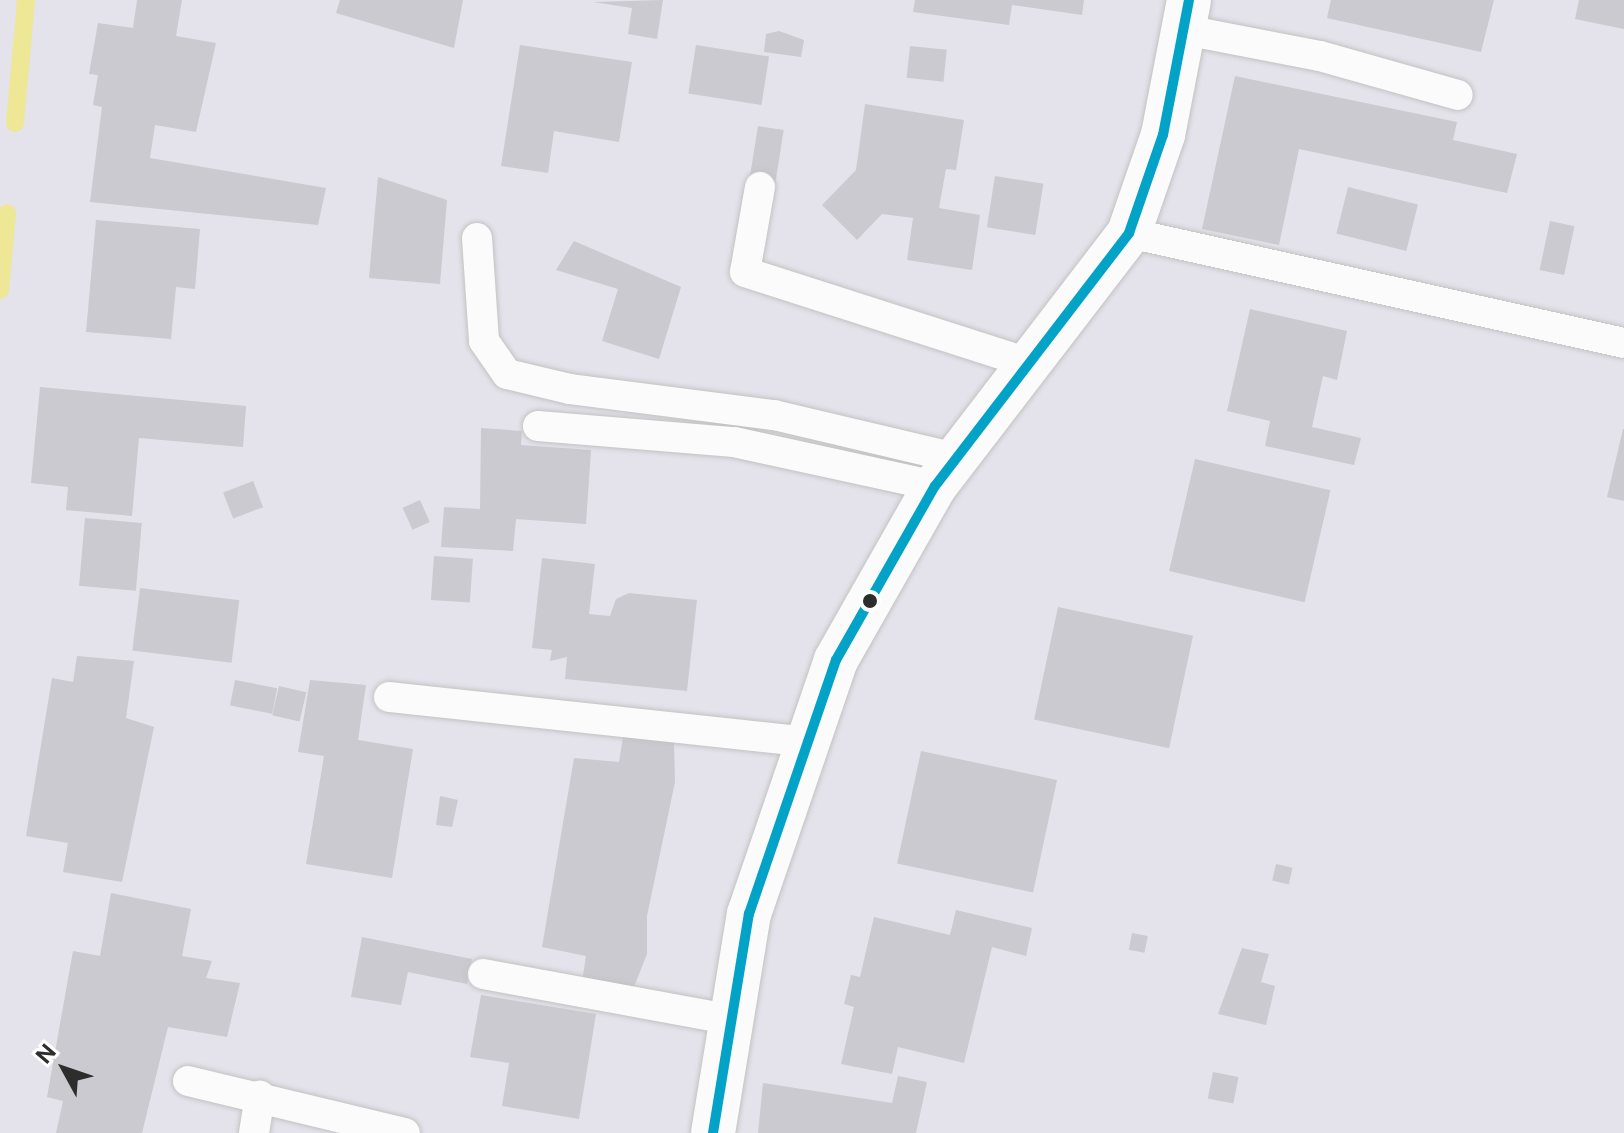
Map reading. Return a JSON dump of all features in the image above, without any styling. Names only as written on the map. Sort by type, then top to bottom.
[{"type":"street","points":[[713,1133],[728,1019],[749,914],[803,741],[873,584],[946,472],[1129,233],[1151,177],[1187,15]]},
{"type":"lane","points":[[1187,15],[1458,95]]},
{"type":"lane","points":[[760,187],[745,272],[1031,364]]},
{"type":"lane","points":[[1129,233],[1624,343]]},
{"type":"lane","points":[[477,238],[484,341],[507,374],[570,389],[774,415],[946,472]]},
{"type":"lane","points":[[538,426],[734,442],[946,472]]},
{"type":"lane","points":[[389,697],[803,741]]},
{"type":"lane","points":[[483,974],[728,1019]]},
{"type":"lane","points":[[188,1081],[260,1095],[405,1133]]},
{"type":"lane","points":[[254,1133],[260,1095]]},
{"type":"building","points":[[137,0],[182,0],[176,36],[216,43],[196,132],[155,125],[150,158],[326,188],[318,225],[90,202],[102,107],[93,105],[98,75],[89,74],[98,23],[133,28]]},
{"type":"building","points":[[340,0],[463,0],[454,48],[336,13]]},
{"type":"building","points":[[663,0],[657,39],[628,34],[632,8],[593,2]]},
{"type":"building","points":[[915,0],[1084,0],[1082,15],[1012,5],[1009,25],[913,12]]},
{"type":"building","points":[[1331,0],[1494,0],[1481,52],[1327,18]]},
{"type":"building","points":[[1579,0],[1624,0],[1624,29],[1575,19]]},
{"type":"building","points":[[779,31],[804,40],[801,57],[764,52],[766,34]]},
{"type":"building","points":[[520,45],[632,62],[619,142],[554,131],[548,173],[501,166]]},
{"type":"building","points":[[696,45],[769,57],[761,105],[688,93]]},
{"type":"building","points":[[910,46],[947,50],[943,82],[907,78]]},
{"type":"building","points":[[1235,76],[1457,122],[1453,140],[1517,154],[1507,193],[1299,149],[1279,245],[1202,229]]},
{"type":"building","points":[[865,104],[964,120],[956,170],[946,169],[939,208],[980,215],[972,270],[907,260],[913,218],[882,214],[857,240],[822,205],[856,170]]},
{"type":"building","points":[[758,126],[784,130],[775,183],[750,179]]},
{"type":"building","points":[[995,176],[1043,184],[1035,235],[987,227]]},
{"type":"building","points":[[378,177],[447,200],[440,284],[369,278]]},
{"type":"building","points":[[1348,187],[1418,204],[1406,251],[1336,234]]},
{"type":"building","points":[[96,220],[200,229],[195,289],[176,287],[171,339],[86,332]]},
{"type":"building","points":[[1550,221],[1574,226],[1564,275],[1540,270]]},
{"type":"building","points":[[574,241],[681,287],[659,359],[602,341],[618,289],[556,270]]},
{"type":"building","points":[[1250,309],[1347,331],[1337,380],[1323,376],[1312,427],[1361,438],[1354,465],[1265,446],[1270,421],[1227,411]]},
{"type":"building","points":[[40,387],[246,406],[243,447],[139,438],[132,516],[66,510],[68,487],[31,483]]},
{"type":"building","points":[[481,428],[522,431],[521,445],[591,450],[586,524],[516,519],[513,551],[441,547],[444,507],[480,509]]},
{"type":"building","points":[[1624,429],[1624,501],[1607,497]]},
{"type":"building","points":[[1195,459],[1330,490],[1305,602],[1169,571]]},
{"type":"building","points":[[253,481],[263,507],[233,519],[223,492]]},
{"type":"building","points":[[420,500],[430,522],[412,530],[403,508]]},
{"type":"building","points":[[85,518],[142,523],[136,591],[79,586]]},
{"type":"building","points":[[434,556],[473,559],[470,603],[431,600]]},
{"type":"building","points":[[542,558],[595,564],[589,614],[610,616],[616,599],[629,593],[697,600],[687,691],[565,679],[567,657],[550,661],[552,650],[532,648]]},
{"type":"building","points":[[140,588],[239,600],[232,663],[132,651]]},
{"type":"building","points":[[1058,607],[1193,636],[1169,748],[1034,719]]},
{"type":"building","points":[[77,656],[134,661],[126,718],[154,727],[122,882],[63,872],[68,843],[26,836],[52,678],[73,682]]},
{"type":"building","points":[[235,680],[277,688],[272,714],[230,706]]},
{"type":"building","points":[[310,680],[366,685],[358,740],[413,749],[392,878],[306,864],[324,756],[298,752]]},
{"type":"building","points":[[279,686],[306,692],[300,722],[272,715]]},
{"type":"building","points":[[623,737],[674,742],[675,782],[647,916],[647,954],[632,992],[582,982],[586,956],[542,947],[574,758],[619,762]]},
{"type":"building","points":[[921,751],[1057,780],[1033,892],[897,863]]},
{"type":"building","points":[[440,796],[458,800],[452,827],[436,825]]},
{"type":"building","points":[[1276,864],[1293,868],[1289,884],[1272,881]]},
{"type":"building","points":[[111,893],[191,909],[182,956],[212,961],[206,978],[240,983],[227,1037],[168,1027],[142,1133],[56,1133],[63,1101],[47,1097],[73,951],[100,956]]},
{"type":"building","points":[[956,910],[1032,928],[1026,956],[992,947],[964,1063],[898,1047],[892,1074],[841,1064],[854,1007],[844,1004],[851,975],[860,977],[874,917],[950,935]]},
{"type":"building","points":[[1132,933],[1148,936],[1144,953],[1129,950]]},
{"type":"building","points":[[362,937],[472,959],[467,984],[408,972],[401,1005],[351,997]]},
{"type":"building","points":[[1242,948],[1269,954],[1261,982],[1275,986],[1266,1025],[1218,1014]]},
{"type":"building","points":[[481,995],[596,1014],[579,1119],[502,1106],[509,1063],[470,1057]]},
{"type":"building","points":[[1213,1072],[1239,1077],[1233,1103],[1208,1099]]},
{"type":"building","points":[[898,1076],[927,1082],[916,1133],[758,1133],[763,1083],[892,1103]]},
{"type":"waterway","points":[[15,123],[26,0]]},
{"type":"waterway","points":[[0,290],[7,213]]},
{"type":"transit line","points":[[713,1133],[749,914],[836,660],[935,486],[1129,233],[1163,135],[1189,0]]}]
